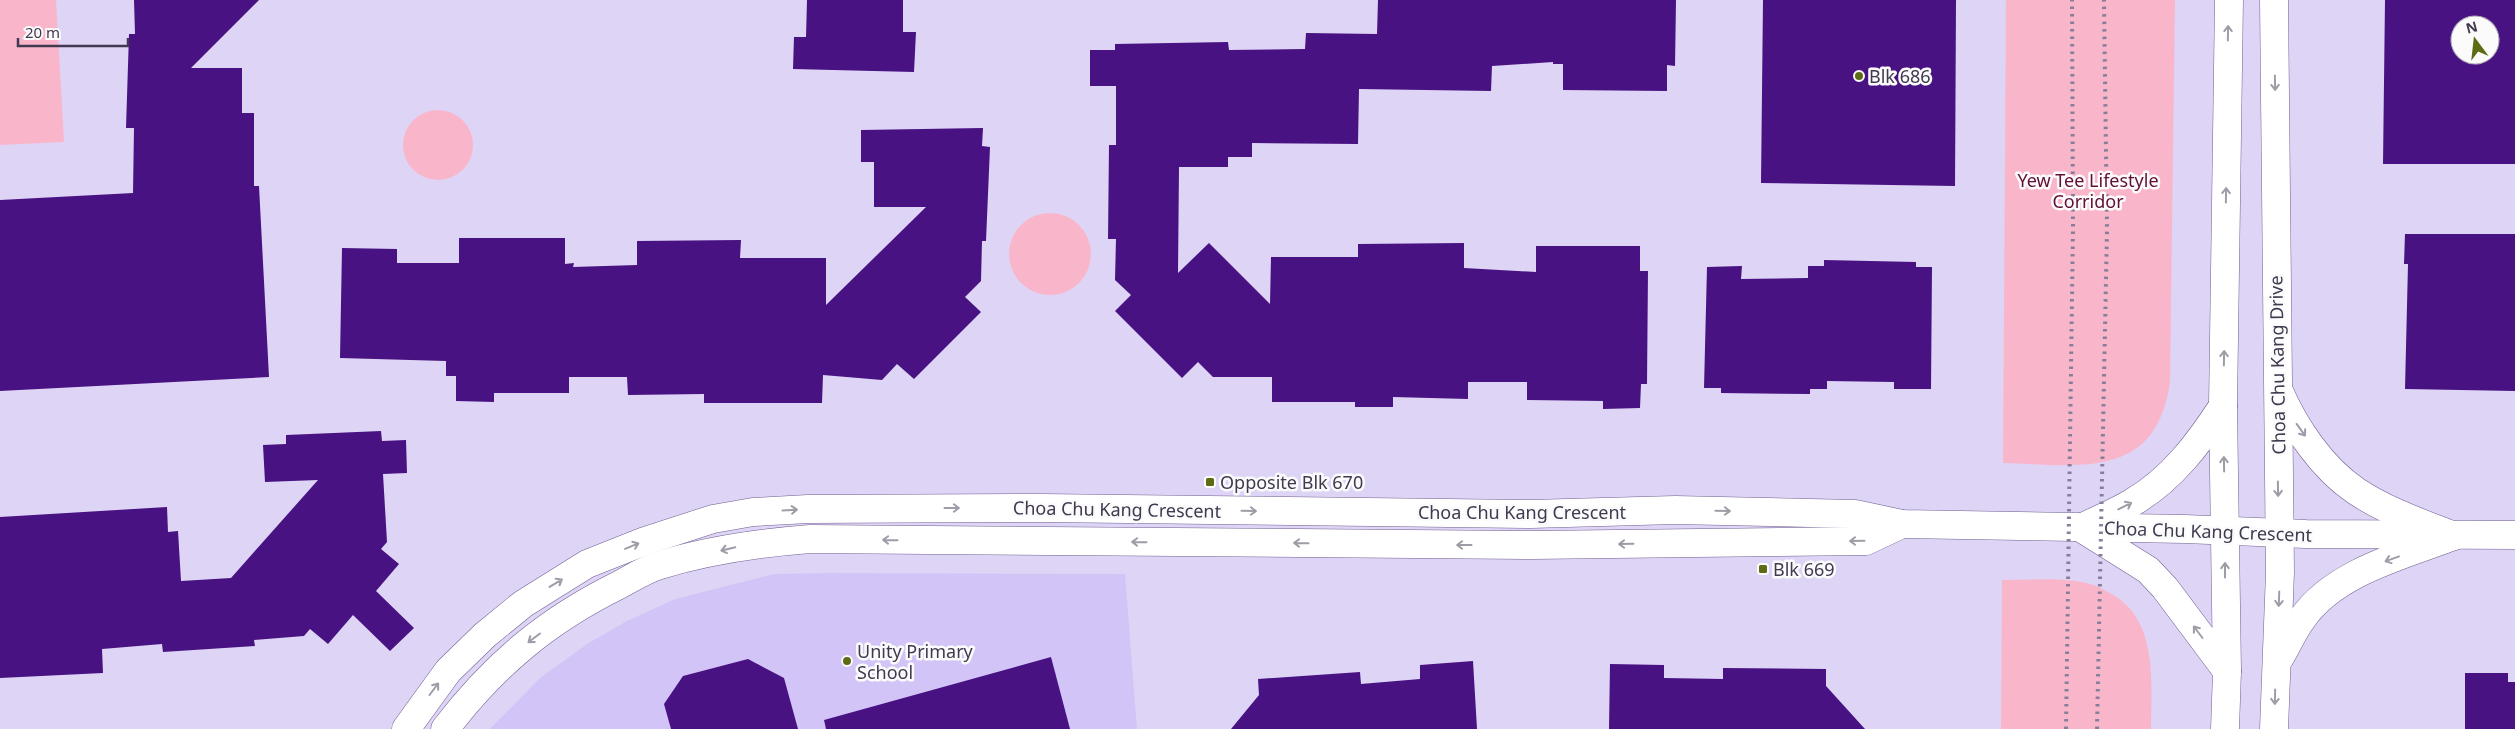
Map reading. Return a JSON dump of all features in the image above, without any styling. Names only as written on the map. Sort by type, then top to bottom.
[{"type":"street","points":[[2225,729],[2227,671],[2223,406],[2229,0]]},
{"type":"street","name":"Choa Chu Kang Drive","points":[[2274,0],[2279,533],[2274,729]]},
{"type":"street","points":[[2277,388],[2300,430],[2334,473],[2356,491],[2394,512],[2454,536]]},
{"type":"street","points":[[2081,528],[2135,501],[2171,472],[2200,442],[2223,406]]},
{"type":"street","name":"Choa Chu Kang Crescent","points":[[406,729],[448,671],[485,635],[523,604],[587,564],[645,541],[713,519],[753,512],[818,509],[1042,508],[1531,514],[1674,510],[1855,514],[1902,524],[2279,533],[2515,536]]},
{"type":"street","name":"Choa Chu Kang Crescent","points":[[445,729],[471,695],[506,659],[547,628],[604,592],[658,565],[749,544],[810,539],[1533,545],[1866,541],[1902,524]]},
{"type":"street","points":[[2081,528],[2148,570],[2165,588],[2227,671]]},
{"type":"street","points":[[2276,665],[2302,618],[2325,594],[2366,568],[2454,536]]},
{"type":"shaded area","name":"Unity Primary School","points":[[774,574],[1125,574],[1137,729],[490,729],[540,678],[587,644],[627,621],[675,599]]},
{"type":"green space","points":[[0,0],[56,0],[64,142],[0,145]]},
{"type":"green space","name":"Yew Tee Lifestyle Corridor","points":[[2006,0],[2175,0],[2170,382],[2162,414],[2149,437],[2131,452],[2110,460],[2086,464],[2060,465],[2003,463]]},
{"type":"green space","points":[[438,110],[451,113],[463,120],[470,132],[473,145],[470,158],[463,170],[451,177],[438,180],[425,177],[413,170],[406,158],[403,145],[406,132],[413,120],[425,113]]},
{"type":"green space","points":[[1042,213],[1058,213],[1073,220],[1084,231],[1091,246],[1088,270],[1079,283],[1058,295],[1042,295],[1027,288],[1016,277],[1009,262],[1009,246],[1016,231],[1027,220]]},
{"type":"green space","points":[[2047,579],[2080,582],[2097,586],[2124,603],[2136,617],[2144,634],[2149,652],[2151,671],[2151,729],[2001,729],[2002,580]]},
{"type":"building","points":[[134,0],[259,0],[191,68],[242,68],[242,113],[254,113],[254,186],[259,186],[269,377],[0,391],[0,200],[133,193],[134,128],[126,128],[129,34],[135,34]]},
{"type":"building","points":[[807,0],[903,0],[903,32],[916,32],[914,72],[793,69],[794,37],[806,37]]},
{"type":"building","points":[[1378,0],[1676,0],[1675,66],[1667,65],[1667,91],[1563,90],[1563,64],[1553,64],[1553,62],[1492,66],[1491,91],[1359,89],[1358,144],[1252,143],[1252,157],[1228,157],[1228,167],[1179,167],[1178,273],[1209,243],[1270,304],[1271,257],[1358,257],[1358,244],[1464,243],[1464,268],[1536,272],[1536,246],[1640,246],[1640,271],[1648,271],[1647,384],[1641,384],[1640,408],[1603,409],[1603,401],[1527,400],[1527,382],[1468,382],[1468,399],[1393,397],[1393,407],[1355,407],[1355,402],[1272,402],[1272,377],[1213,377],[1198,362],[1182,378],[1115,311],[1131,295],[1115,280],[1116,239],[1108,239],[1109,145],[1116,145],[1116,86],[1090,86],[1090,50],[1115,50],[1115,44],[1228,42],[1229,50],[1305,49],[1306,33],[1377,34]]},
{"type":"building","name":"Blk 686","points":[[1763,0],[1956,0],[1955,186],[1761,183]]},
{"type":"building","points":[[2385,0],[2515,0],[2515,164],[2383,164]]},
{"type":"building","points":[[983,128],[982,146],[990,147],[986,241],[982,241],[981,281],[965,297],[981,312],[914,379],[897,364],[882,380],[823,375],[822,403],[704,403],[704,394],[628,395],[627,377],[569,377],[569,393],[494,393],[494,402],[456,401],[456,376],[446,376],[446,361],[340,358],[342,248],[397,249],[397,263],[459,263],[459,238],[565,238],[565,264],[574,263],[573,267],[637,265],[637,241],[741,240],[740,258],[826,258],[826,305],[926,207],[874,207],[874,162],[861,162],[861,130]]},
{"type":"building","points":[[2405,234],[2515,234],[2515,391],[2405,389],[2408,264],[2404,264]]},
{"type":"building","points":[[1824,260],[1916,262],[1916,267],[1932,267],[1931,389],[1894,389],[1894,382],[1827,381],[1827,389],[1810,389],[1810,394],[1721,393],[1721,388],[1704,388],[1707,267],[1742,266],[1741,279],[1808,278],[1808,266],[1824,266]]},
{"type":"building","points":[[381,431],[382,441],[406,440],[407,473],[383,474],[387,542],[381,549],[399,564],[376,591],[414,628],[390,651],[353,615],[328,644],[310,629],[304,636],[254,640],[255,646],[163,652],[162,644],[102,649],[103,673],[0,678],[0,517],[167,507],[168,532],[178,531],[181,581],[231,578],[318,480],[265,482],[263,445],[286,444],[286,435]]},
{"type":"building","points":[[1051,657],[1070,729],[826,729],[824,720]]},
{"type":"building","points":[[748,659],[784,678],[798,729],[671,729],[664,704],[683,676]]},
{"type":"building","points":[[1473,661],[1477,729],[1231,729],[1259,695],[1258,679],[1360,672],[1361,684],[1420,679],[1420,665]]},
{"type":"building","points":[[1610,664],[1664,665],[1664,678],[1723,679],[1723,668],[1826,669],[1826,686],[1865,729],[1609,729]]},
{"type":"building","points":[[2465,673],[2508,673],[2508,682],[2515,682],[2515,729],[2465,729]]},
{"type":"railway","points":[[2066,729],[2073,226],[2072,0]]},
{"type":"railway","points":[[2097,729],[2107,230],[2104,0]]},
{"type":"place","name":"Blk 686","points":[[1859,76]]},
{"type":"place","name":"Opposite Blk 670","points":[[1210,482]]},
{"type":"place","name":"Blk 669","points":[[1763,569]]},
{"type":"place","name":"Unity Primary School","points":[[847,661]]}]
